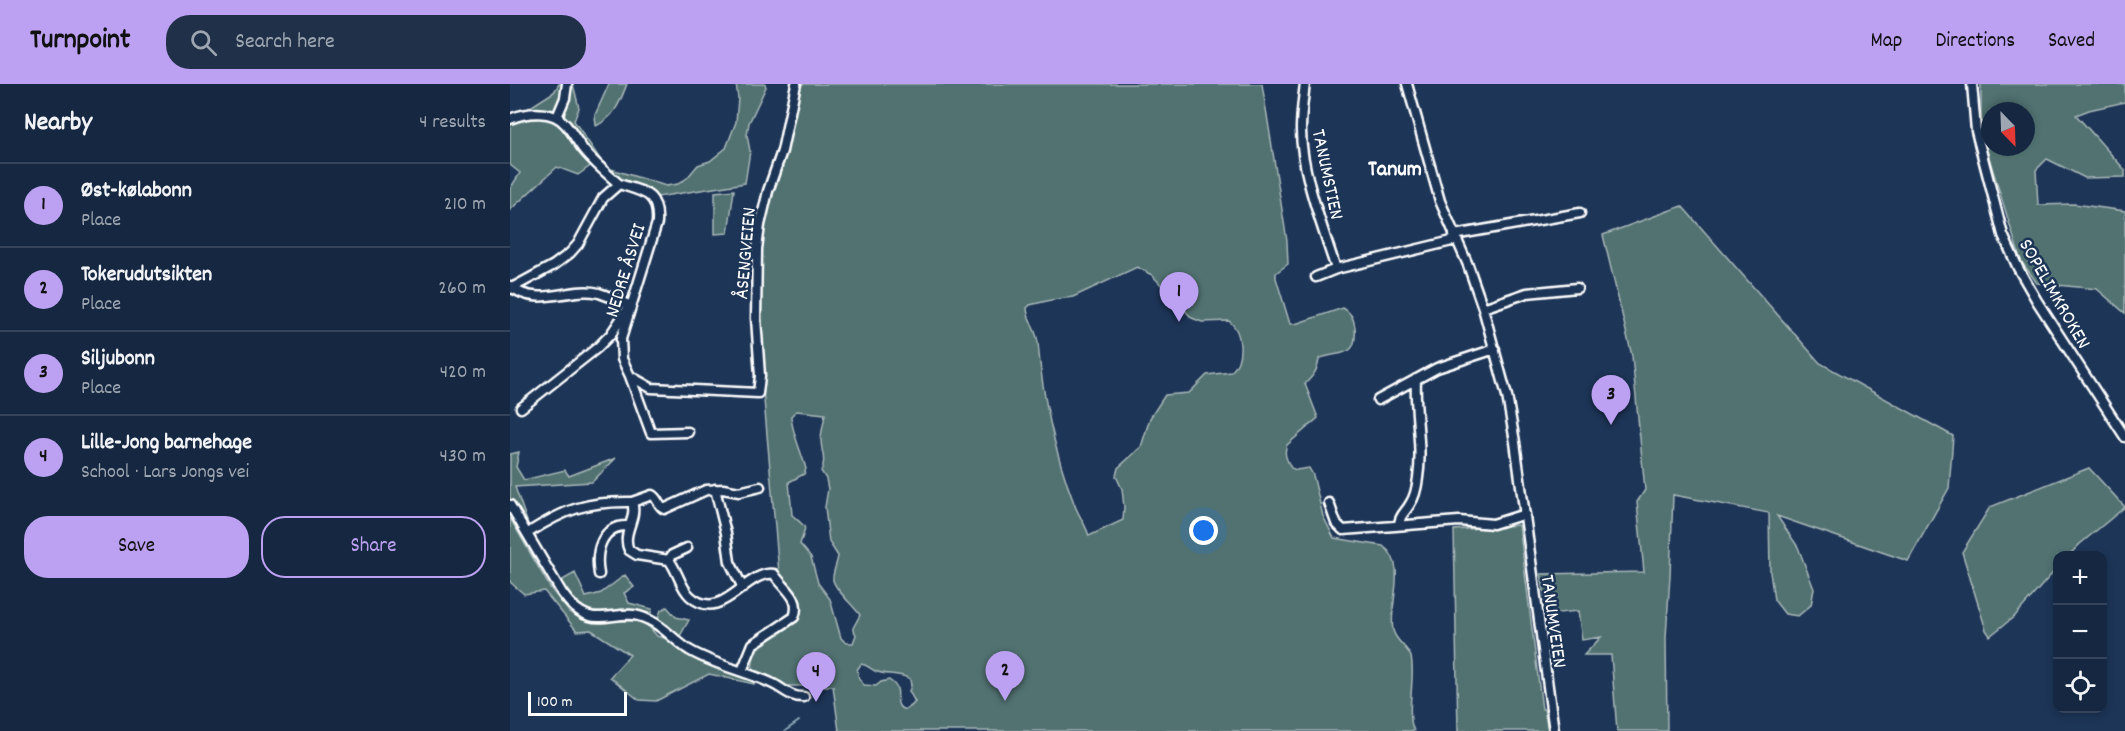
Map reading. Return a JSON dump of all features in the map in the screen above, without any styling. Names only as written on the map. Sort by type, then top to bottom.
[{"type":"street","points":[[556,117],[566,98],[567,84]]},
{"type":"street","name":"ÅSENGVEIEN","points":[[630,376],[651,388],[758,393],[760,376],[756,299],[760,225],[768,191],[782,151],[796,84]]},
{"type":"street","name":"TANUMSTIEN","points":[[1305,84],[1300,131],[1303,153],[1311,188],[1336,269]]},
{"type":"street","name":"TANUMVEIEN","points":[[1407,84],[1437,195],[1483,308],[1513,426],[1554,731]]},
{"type":"street","name":"SOPELIMKROKEN","points":[[1972,84],[1976,131],[2003,236],[2037,301],[2125,437]]},
{"type":"street","points":[[510,119],[533,113],[556,117],[567,125],[594,161],[619,184],[603,198],[578,244],[570,253],[554,265],[511,287]]},
{"type":"street","name":"NEDRE ÅSVEI","points":[[619,184],[644,191],[651,198],[657,215],[655,231],[621,339],[622,359],[651,433],[688,432]]},
{"type":"street","points":[[1316,277],[1336,269],[1455,237],[1580,213]]},
{"type":"street","points":[[511,287],[533,297],[598,293],[630,305],[611,334],[597,348],[521,408]]},
{"type":"street","points":[[1483,308],[1527,292],[1576,288]]},
{"type":"street","points":[[1378,400],[1437,368],[1495,349]]},
{"type":"street","points":[[1399,524],[1400,518],[1410,506],[1418,477],[1420,449],[1416,379]]},
{"type":"street","points":[[528,532],[575,508],[595,503],[632,502],[652,495],[664,509],[706,490],[739,492],[760,487]]},
{"type":"street","points":[[715,489],[726,533],[730,562],[742,588]]},
{"type":"street","points":[[632,502],[634,514],[628,526],[626,541],[629,550],[637,555],[669,560],[690,596],[704,604],[714,604],[723,601],[763,575],[774,574],[794,597],[797,604],[794,617],[753,644],[742,671]]},
{"type":"street","points":[[1329,503],[1336,523],[1343,530],[1459,521],[1493,524],[1525,514]]},
{"type":"street","points":[[510,504],[562,593],[577,611],[591,617],[645,618],[691,651],[775,685],[795,698],[804,697]]},
{"type":"street","points":[[599,574],[597,551],[601,542],[608,532],[628,526]]},
{"type":"street","points":[[669,560],[672,555],[687,548]]},
{"type":"green space","points":[[559,84],[573,84],[579,108],[574,121],[600,159],[578,175],[557,167],[510,210],[510,189],[520,173],[510,165],[510,120],[554,92]]},
{"type":"green space","points":[[609,84],[627,84],[612,114],[596,126],[595,115]]},
{"type":"green space","points":[[736,84],[765,84],[766,87],[749,123],[747,135],[750,151],[745,183],[657,197],[650,191],[620,180],[600,159],[611,169],[666,186],[678,184],[687,178],[698,165],[710,161],[726,148],[736,122],[738,98]]},
{"type":"green space","points":[[796,84],[1262,84],[1287,241],[1288,264],[1276,273],[1276,278],[1290,324],[1343,308],[1352,316],[1355,327],[1355,338],[1350,350],[1319,359],[1315,373],[1305,384],[1318,418],[1287,445],[1286,457],[1291,468],[1296,470],[1309,468],[1313,475],[1323,516],[1334,538],[1383,546],[1391,554],[1396,574],[1393,630],[1411,657],[1410,714],[1414,731],[839,731],[833,686],[785,686],[752,671],[755,642],[796,615],[779,573],[752,261],[782,166]],"holes":[[[1137,267],[1152,275],[1192,318],[1202,322],[1229,321],[1237,332],[1240,353],[1231,372],[1207,375],[1189,393],[1165,395],[1150,418],[1141,447],[1118,468],[1116,476],[1122,489],[1123,520],[1089,536],[1074,503],[1055,444],[1037,338],[1027,308],[1030,305],[1073,297]],[[796,411],[825,414],[821,437],[824,459],[821,471],[828,489],[825,507],[829,542],[838,556],[833,580],[860,615],[853,628],[856,635],[853,643],[846,643],[841,638],[830,599],[818,583],[811,557],[800,544],[805,528],[792,515],[789,482],[804,474],[806,469],[791,416]],[[861,664],[879,672],[910,679],[909,691],[915,702],[912,706],[901,708],[894,684],[889,680],[876,686],[864,685],[859,679],[857,670]]]},
{"type":"green space","points":[[1981,84],[2125,84],[2125,102],[2076,115],[2125,170],[2125,177],[2085,178],[2047,159],[2036,170],[2038,205],[2074,204],[2125,211],[2125,313],[2097,289],[2037,283],[2021,261],[1988,156],[2035,156],[2035,102],[1981,102]]},
{"type":"green space","points":[[734,190],[728,233],[715,234],[715,192]]},
{"type":"green space","points":[[1682,206],[1820,363],[1953,436],[1949,488],[1908,561],[1777,516],[1798,547],[1814,589],[1811,605],[1798,616],[1785,614],[1774,600],[1770,572],[1769,513],[1673,495],[1666,637],[1667,731],[1617,731],[1611,655],[1584,655],[1601,637],[1582,640],[1578,611],[1548,614],[1541,574],[1644,572],[1637,502],[1645,490],[1632,356],[1603,235]]},
{"type":"green space","points":[[519,452],[516,467],[524,480],[565,470],[569,476],[616,458],[592,482],[515,487],[528,524],[510,499],[510,454]]},
{"type":"green space","points":[[2089,468],[2125,507],[2073,551],[2053,551],[2053,573],[2015,616],[1990,636],[1986,630],[1962,552],[1990,507]]},
{"type":"green space","points":[[510,518],[551,589],[569,612],[583,620],[646,623],[657,636],[667,639],[677,648],[752,680],[754,684],[709,674],[656,701],[639,700],[610,677],[630,655],[591,630],[577,631],[544,591],[524,594],[510,582]]},
{"type":"green space","points":[[1519,525],[1542,709],[1544,709],[1548,731],[1458,731],[1454,530]]},
{"type":"green space","points":[[575,573],[586,597],[601,593],[625,575],[634,587],[624,593],[629,603],[652,609],[651,613],[626,609],[590,612],[569,599],[559,582]]},
{"type":"green space","points":[[667,607],[676,617],[689,620],[680,636],[658,618],[661,610]]},
{"type":"waterway","points":[[785,731],[799,721]]},
{"type":"place","name":"Øst-kølabonn","points":[[1179,322]]},
{"type":"place","name":"Siljubonn","points":[[1611,425]]},
{"type":"place","name":"Tokerudutsikten","points":[[1005,701]]},
{"type":"place","name":"Lille-Jong barnehage","points":[[816,702]]},
{"type":"district","name":"Tanum","points":[[1395,167]]}]
